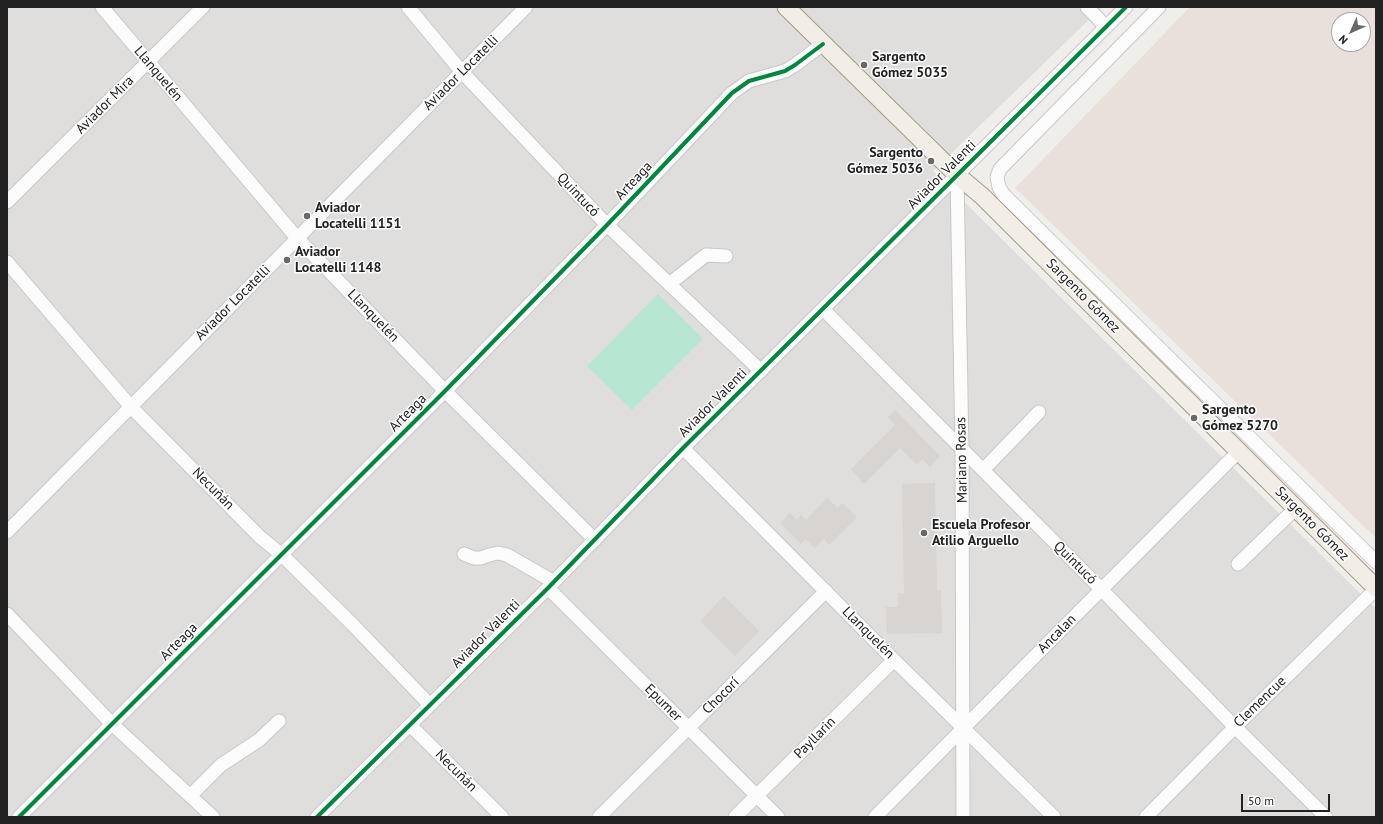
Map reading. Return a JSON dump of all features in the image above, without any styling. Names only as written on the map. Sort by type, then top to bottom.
[{"type":"main road","name":"Sargento Gómez","points":[[786,7],[957,175],[982,196],[1376,588]]},
{"type":"street","name":"Llanquelén","points":[[102,7],[297,238],[445,391],[595,540]]},
{"type":"street","name":"Aviador Mira","points":[[7,202],[203,7]]},
{"type":"street","name":"Quintucó","points":[[408,7],[462,72],[607,225],[761,371]]},
{"type":"street","name":"Aviador Locatelli","points":[[7,532],[526,7]]},
{"type":"street","points":[[1087,7],[1106,26]]},
{"type":"street","name":"Aviador Valenti","points":[[317,817],[551,585],[683,448],[1126,7]]},
{"type":"street","points":[[1159,7],[1000,169],[997,177],[999,187],[1003,194],[1376,562]]},
{"type":"street","name":"Arteaga","points":[[19,817],[445,391],[607,225],[732,93],[749,81],[785,71],[823,44]]},
{"type":"street","name":"Mariano Rosas","points":[[957,175],[962,449],[964,728],[963,817]]},
{"type":"street","points":[[669,284],[706,255],[726,256]]},
{"type":"street","name":"Necuñán","points":[[7,262],[131,407],[260,537],[282,555],[353,625],[430,705]]},
{"type":"street","name":"Quintucó","points":[[823,309],[1101,589],[1235,727],[1326,817]]},
{"type":"street","points":[[983,470],[1039,412]]},
{"type":"street","name":"Llanquelén","points":[[683,448],[894,660],[1054,817]]},
{"type":"street","name":"Ancalan","points":[[875,817],[1239,451]]},
{"type":"street","points":[[1238,564],[1296,508]]},
{"type":"street","name":"Epumer","points":[[464,554],[474,558],[482,558],[498,553],[507,555],[551,585],[689,729],[778,817]]},
{"type":"street","name":"Clemencue","points":[[1146,817],[1376,588]]},
{"type":"street","name":"Chocorí","points":[[599,817],[826,591]]},
{"type":"street","points":[[7,614],[112,724],[213,817]]},
{"type":"street","name":"Payllarin","points":[[736,817],[894,660]]},
{"type":"street","points":[[190,796],[221,765],[258,740],[279,721]]},
{"type":"street","name":"Necuñán","points":[[410,725],[502,817]]},
{"type":"shaded area","points":[[7,7],[1102,7],[933,171],[1376,609],[1376,817],[7,817]]},
{"type":"shaded area","points":[[1190,7],[1376,7],[1376,538],[1015,188]]},
{"type":"green space","points":[[658,294],[703,339],[632,410],[587,366]]},
{"type":"building","points":[[895,410],[940,456],[930,467],[922,459],[917,465],[900,448],[864,484],[851,469],[895,425],[888,417]]},
{"type":"building","points":[[935,483],[937,591],[941,590],[942,633],[887,634],[886,607],[898,607],[898,593],[904,593],[902,484]]},
{"type":"building","points":[[827,498],[838,508],[842,503],[857,517],[829,545],[824,539],[815,548],[805,539],[801,544],[780,523],[790,513],[797,520],[801,515],[806,520]]},
{"type":"building","points":[[724,596],[759,631],[735,656],[700,621]]},
{"type":"cycle path","points":[[317,817],[548,588],[683,448],[1126,7]]},
{"type":"cycle path","points":[[19,817],[445,391],[607,225],[732,93],[749,81],[785,71],[823,44]]},
{"type":"place","name":"Sargento Gómez 5035","points":[[864,65]]},
{"type":"place","name":"Sargento Gómez 5036","points":[[931,161]]},
{"type":"place","name":"Aviador Locatelli 1151","points":[[307,216]]},
{"type":"place","name":"Aviador Locatelli 1148","points":[[287,260]]},
{"type":"place","name":"Sargento Gómez 5270","points":[[1194,418]]},
{"type":"place","name":"Escuela Profesor Atilio Arguello","points":[[924,533]]}]
